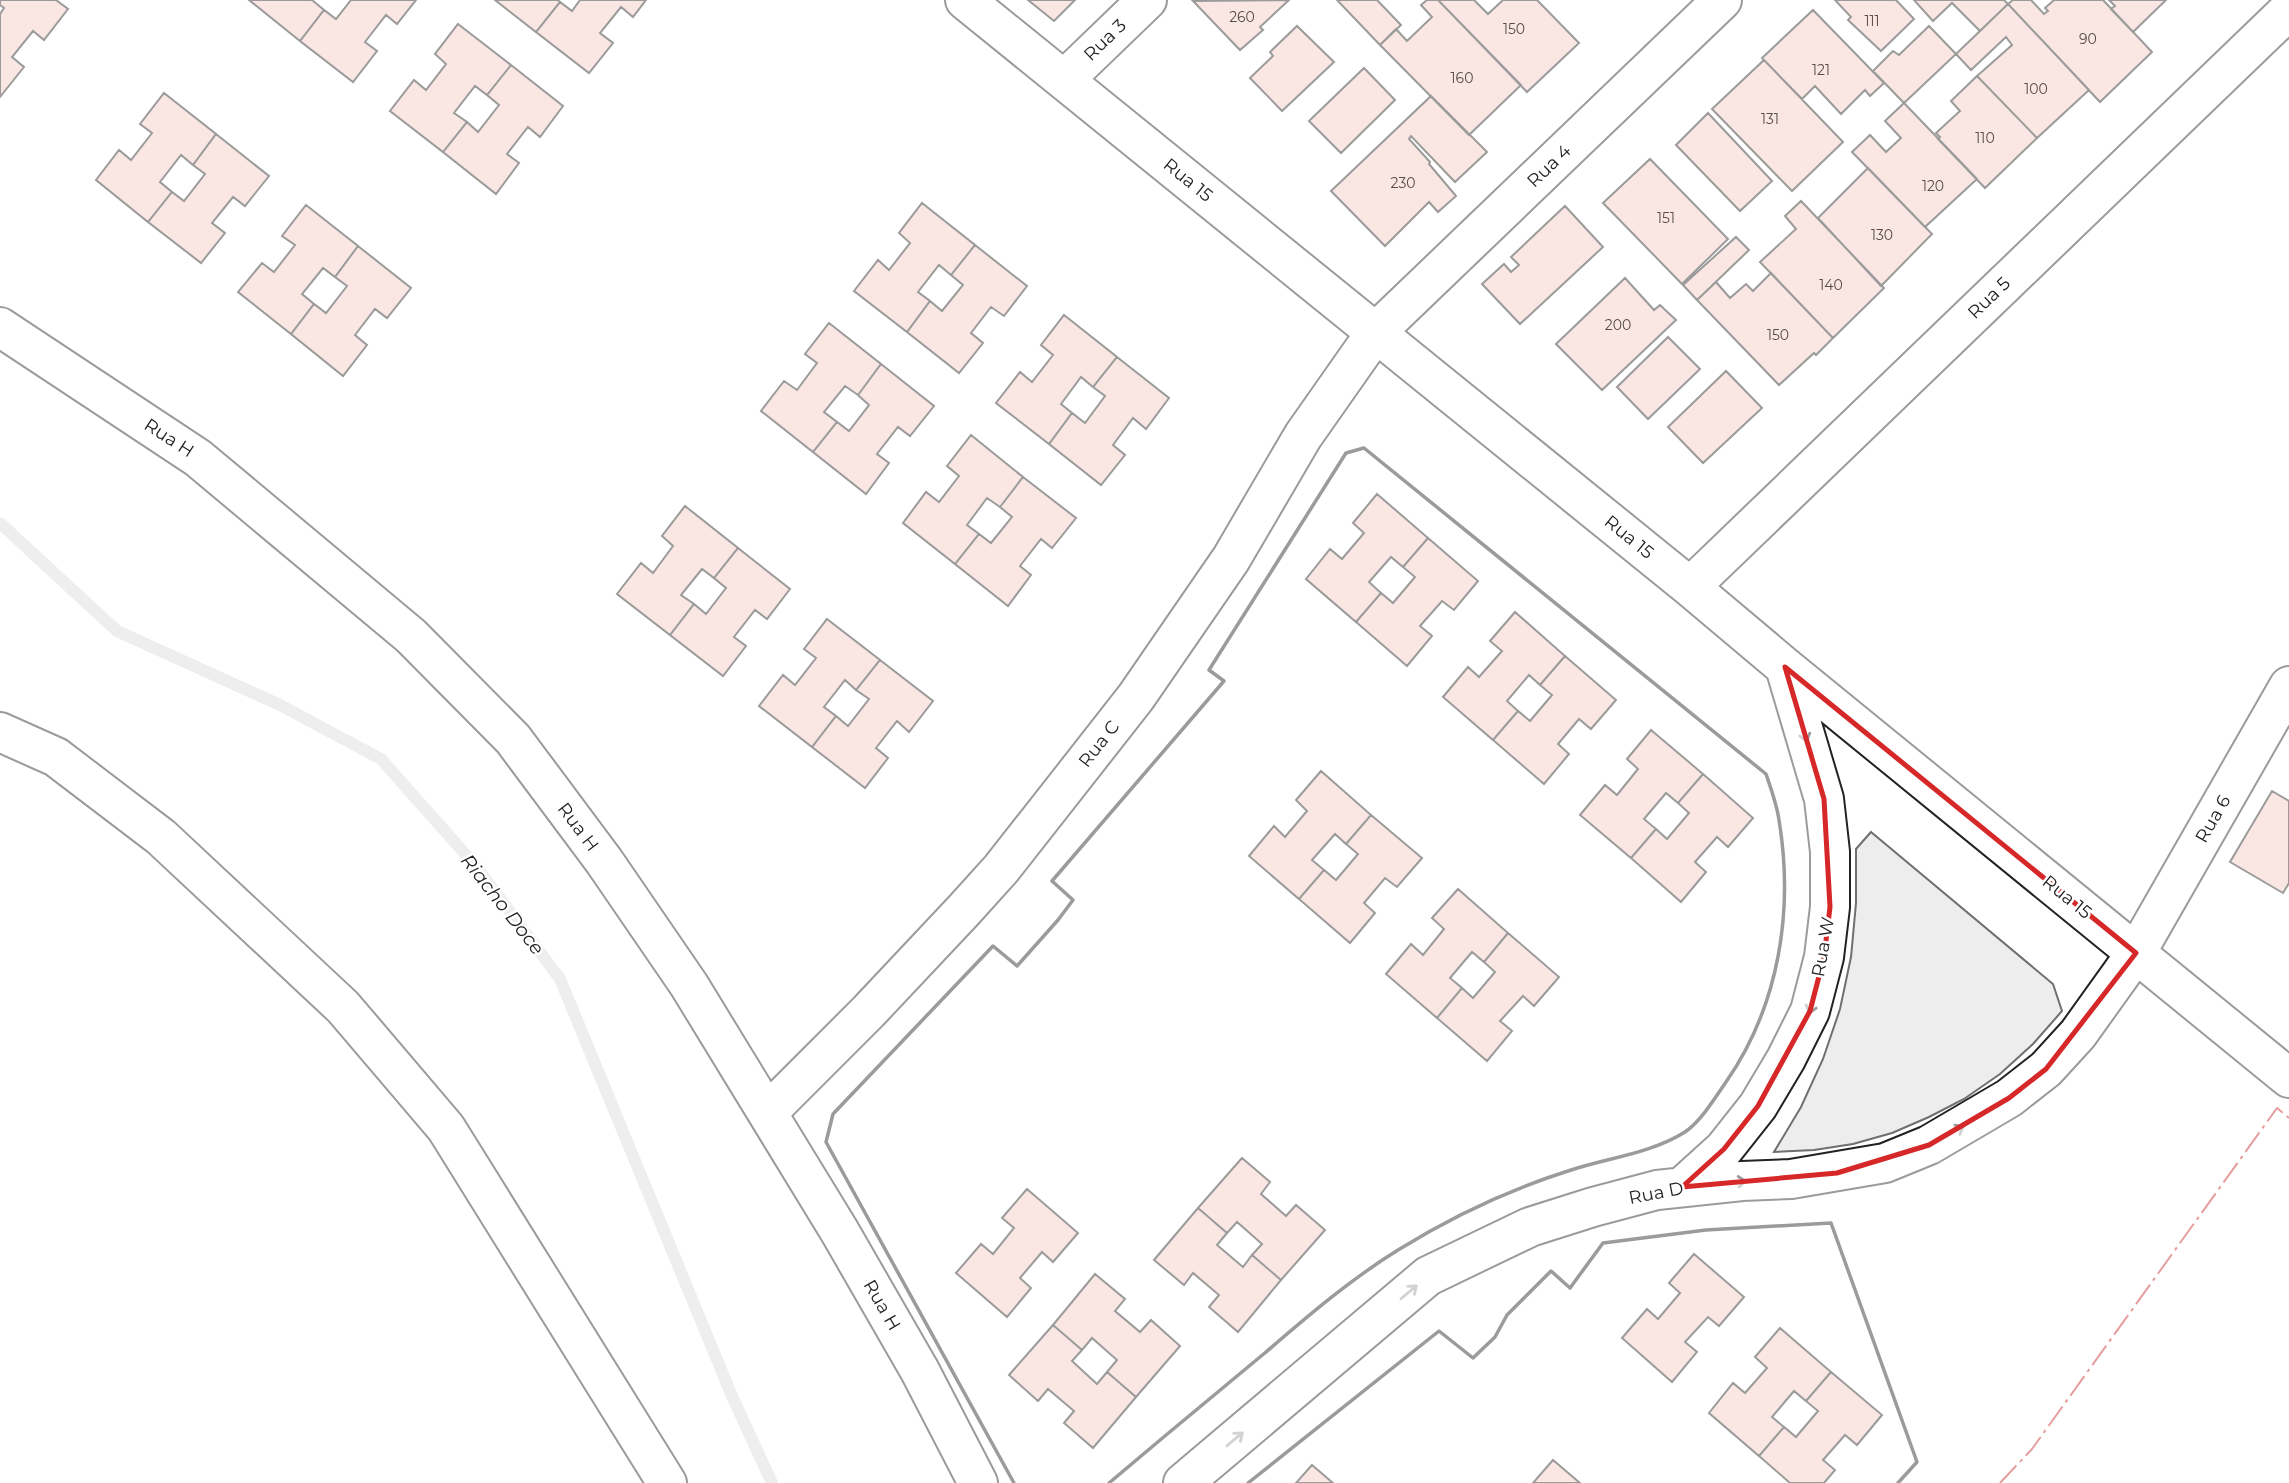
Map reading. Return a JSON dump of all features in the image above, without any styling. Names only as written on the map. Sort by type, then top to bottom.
[{"type":"street","name":"Rua 15","points":[[965,0],[1690,587],[2289,1078]]},
{"type":"street","name":"Rua 3","points":[[1064,80],[1147,0]]},
{"type":"street","name":"Rua 4","points":[[1376,332],[1723,0]]},
{"type":"street","name":"Rua 5","points":[[1690,587],[2289,10]]},
{"type":"street","name":"Rua H","points":[[0,327],[198,458],[411,636],[513,739],[604,861],[690,985],[914,1360],[978,1483]]},
{"type":"street","name":"Rua C","points":[[768,1112],[869,1011],[964,910],[1001,869],[1089,757],[1136,696],[1231,559],[1303,436],[1376,332]]},
{"type":"street","name":"Rua W","points":[[1682,1187],[1724,1149],[1758,1106],[1810,1011],[1824,957],[1830,907],[1824,799],[1785,667]]},
{"type":"street","name":"Rua 6","points":[[2136,953],[2289,686]]},
{"type":"street","points":[[0,732],[56,757],[161,837],[343,1007],[446,1128],[667,1483]]},
{"type":"street","name":"Rua D","points":[[1183,1483],[1427,1276],[1530,1227],[1657,1190],[1791,1179],[1837,1172],[1885,1163],[1929,1145],[2009,1098],[2046,1069],[2104,1001],[2136,953]]},
{"type":"highlighted area","points":[[1785,667],[2136,953],[2046,1069],[2009,1098],[1929,1145],[1837,1173],[1682,1187],[1724,1149],[1758,1106],[1810,1011],[1824,957],[1830,907],[1824,799]]},
{"type":"shaded area","points":[[1871,832],[2053,984],[2062,1011],[2033,1044],[2000,1074],[1964,1099],[1929,1117],[1892,1133],[1853,1144],[1774,1152],[1801,1107],[1823,1059],[1840,1009],[1851,957],[1856,903],[1856,849]]},
{"type":"building","points":[[0,0],[56,0],[68,9],[44,40],[33,31],[12,57],[24,67],[0,97],[0,14],[4,8],[0,5]]},
{"type":"building","points":[[249,0],[312,0],[324,10],[300,41]]},
{"type":"building","points":[[351,0],[416,0],[397,24],[386,15],[365,42],[377,51],[353,82],[300,41],[324,10],[336,19]]},
{"type":"building","points":[[495,0],[558,0],[560,2],[536,32]]},
{"type":"building","points":[[580,0],[646,0],[633,17],[621,7],[600,33],[613,43],[589,73],[536,32],[560,2],[572,11]]},
{"type":"building","points":[[1028,0],[1075,0],[1054,21]]},
{"type":"building","points":[[1289,0],[1260,27],[1263,30],[1240,50],[1193,1]]},
{"type":"building","points":[[1337,0],[1377,0],[1401,25],[1380,45]]},
{"type":"building","points":[[1427,0],[1438,0],[1521,85],[1469,135],[1380,45],[1396,29],[1407,41],[1432,17],[1421,5]]},
{"type":"building","points":[[1438,0],[1474,0],[1488,14],[1503,0],[1537,0],[1579,43],[1527,92]]},
{"type":"building","points":[[1835,0],[1896,0],[1914,19],[1881,51],[1848,20],[1851,17]]},
{"type":"building","points":[[1914,0],[2004,0],[2008,4],[1980,31],[1952,3],[1933,21]]},
{"type":"building","points":[[2013,0],[2031,0],[2044,14],[2048,11],[2045,8],[2054,0],[2103,0],[2152,52],[2100,102],[2008,4]]},
{"type":"building","points":[[2109,0],[2166,0],[2133,32],[2111,9],[2115,6]]},
{"type":"building","points":[[2008,4],[2089,90],[2037,138],[1977,76],[2012,45],[2006,37],[1971,70],[1956,54]]},
{"type":"building","points":[[1813,10],[1884,83],[1870,96],[1865,90],[1841,114],[1815,86],[1802,99],[1762,58]]},
{"type":"building","points":[[458,24],[511,65],[487,95],[475,86],[454,113],[467,122],[443,152],[390,111],[414,80],[426,90],[446,64],[435,54]]},
{"type":"building","points":[[1297,26],[1334,62],[1282,111],[1250,78],[1273,56],[1270,52]]},
{"type":"building","points":[[1929,26],[1956,54],[1904,103],[1873,71],[1893,51],[1899,55]]},
{"type":"building","points":[[1764,60],[1843,142],[1792,191],[1712,109]]},
{"type":"building","points":[[511,65],[563,106],[540,137],[528,127],[507,154],[519,163],[496,194],[443,152],[467,122],[478,132],[499,105],[487,95]]},
{"type":"building","points":[[1364,68],[1395,100],[1341,153],[1309,121]]},
{"type":"building","points":[[1977,76],[2037,138],[1985,188],[1938,139],[1940,137],[1936,133],[1960,111],[1951,101]]},
{"type":"building","points":[[164,93],[216,134],[193,165],[181,155],[160,182],[172,192],[148,222],[96,180],[119,150],[131,160],[152,133],[140,124]]},
{"type":"building","points":[[1431,96],[1487,152],[1455,182],[1411,136],[1409,139],[1456,196],[1438,212],[1429,202],[1385,246],[1331,191]]},
{"type":"building","points":[[1904,103],[1977,179],[1925,227],[1852,152],[1870,135],[1886,152],[1901,138],[1885,121]]},
{"type":"building","points":[[1708,113],[1772,181],[1740,211],[1676,145]]},
{"type":"building","points":[[216,134],[269,176],[245,206],[233,197],[212,223],[225,233],[201,263],[148,222],[172,192],[184,201],[205,174],[193,165]]},
{"type":"building","points":[[1650,159],[1728,239],[1682,284],[1603,203]]},
{"type":"building","points":[[1868,168],[1932,234],[1881,286],[1818,218]]},
{"type":"building","points":[[1801,201],[1884,288],[1833,338],[1760,262],[1796,229],[1785,216]]},
{"type":"building","points":[[922,203],[975,245],[951,275],[939,265],[918,292],[930,301],[907,332],[854,291],[878,260],[889,270],[910,243],[899,233]]},
{"type":"building","points":[[306,205],[358,246],[335,277],[323,268],[302,294],[314,304],[291,334],[238,292],[262,263],[274,272],[295,245],[282,236]]},
{"type":"building","points":[[1565,206],[1603,247],[1520,324],[1482,284],[1504,264],[1511,272],[1519,265],[1511,257]]},
{"type":"building","points":[[1736,237],[1749,250],[1697,300],[1683,285]]},
{"type":"building","points":[[975,245],[1027,286],[1004,316],[991,307],[971,333],[983,343],[959,373],[907,332],[930,301],[942,311],[963,285],[951,275]]},
{"type":"building","points":[[358,246],[411,288],[387,318],[375,309],[355,335],[367,345],[343,376],[291,334],[314,304],[326,313],[347,286],[335,277]]},
{"type":"building","points":[[1771,273],[1833,338],[1779,385],[1697,300],[1716,282],[1730,298],[1746,284],[1753,291]]},
{"type":"building","points":[[1625,278],[1654,310],[1660,305],[1676,320],[1602,390],[1556,344]]},
{"type":"building","points":[[1064,315],[1117,357],[1093,387],[1081,377],[1061,404],[1072,413],[1049,444],[996,403],[1020,372],[1032,382],[1053,355],[1041,345]]},
{"type":"building","points":[[829,323],[881,364],[858,395],[845,386],[824,412],[837,422],[813,452],[761,411],[784,381],[797,390],[817,363],[805,354]]},
{"type":"building","points":[[1668,337],[1700,369],[1648,419],[1617,387]]},
{"type":"building","points":[[1117,357],[1169,398],[1146,429],[1133,418],[1113,445],[1125,455],[1101,485],[1049,444],[1072,413],[1085,423],[1105,396],[1093,387]]},
{"type":"building","points":[[881,364],[934,406],[910,436],[898,427],[877,454],[889,463],[866,494],[813,452],[837,422],[849,431],[869,405],[858,395]]},
{"type":"building","points":[[1726,371],[1762,408],[1703,463],[1668,427]]},
{"type":"building","points":[[971,435],[1023,477],[1000,507],[987,498],[967,525],[979,534],[955,564],[903,523],[926,492],[939,502],[959,476],[947,466]]},
{"type":"building","points":[[1023,477],[1076,518],[1052,548],[1041,539],[1020,566],[1031,575],[1008,606],[955,564],[979,534],[991,543],[1012,517],[1000,507]]},
{"type":"building","points":[[1377,494],[1428,538],[1403,567],[1391,557],[1369,582],[1381,593],[1356,622],[1306,579],[1330,549],[1342,559],[1364,533],[1353,523]]},
{"type":"building","points":[[685,506],[738,548],[714,578],[702,569],[681,595],[694,604],[670,635],[617,594],[641,563],[653,573],[673,546],[662,536]]},
{"type":"building","points":[[1428,538],[1478,581],[1454,610],[1442,601],[1420,626],[1432,636],[1407,666],[1356,622],[1381,593],[1393,603],[1415,577],[1403,567]]},
{"type":"building","points":[[738,548],[790,589],[767,619],[755,610],[734,637],[746,646],[723,676],[670,635],[694,604],[706,614],[726,588],[714,578]]},
{"type":"building","points":[[1515,612],[1565,656],[1540,685],[1529,675],[1507,701],[1518,711],[1493,740],[1443,697],[1468,667],[1479,677],[1502,651],[1490,641]]},
{"type":"building","points":[[827,619],[880,660],[856,690],[845,680],[824,707],[836,716],[812,747],[759,706],[783,675],[795,685],[816,658],[804,649]]},
{"type":"building","points":[[1565,656],[1616,700],[1591,729],[1579,719],[1558,744],[1569,754],[1544,784],[1493,740],[1518,711],[1530,721],[1552,695],[1540,685]]},
{"type":"building","points":[[880,660],[933,701],[909,732],[897,721],[876,748],[888,758],[865,788],[812,747],[836,716],[848,726],[869,699],[856,690]]},
{"type":"building","points":[[1651,730],[1703,774],[1678,803],[1666,793],[1644,819],[1656,829],[1631,858],[1580,815],[1605,785],[1617,795],[1638,769],[1627,759]]},
{"type":"building","points":[[1321,771],[1371,815],[1346,844],[1335,834],[1312,860],[1324,870],[1299,899],[1249,856],[1274,826],[1285,837],[1307,811],[1296,800]]},
{"type":"building","points":[[1703,774],[1753,818],[1728,847],[1717,837],[1695,862],[1706,872],[1681,902],[1631,858],[1656,829],[1667,839],[1689,813],[1678,803]]},
{"type":"building","points":[[2272,791],[2289,801],[2289,883],[2283,893],[2230,862]]},
{"type":"building","points":[[1371,815],[1422,858],[1397,887],[1385,878],[1364,903],[1375,913],[1350,943],[1299,899],[1324,870],[1336,880],[1358,854],[1346,844]]},
{"type":"building","points":[[1458,889],[1508,933],[1484,962],[1472,952],[1450,978],[1462,988],[1437,1018],[1386,974],[1411,944],[1423,955],[1444,929],[1432,918]]},
{"type":"building","points":[[1508,933],[1559,977],[1534,1006],[1523,996],[1500,1021],[1512,1031],[1487,1061],[1437,1018],[1462,988],[1473,998],[1495,972],[1484,962]]},
{"type":"building","points":[[1242,1158],[1270,1182],[1261,1194],[1286,1216],[1296,1205],[1325,1230],[1281,1280],[1252,1255],[1262,1244],[1237,1222],[1227,1233],[1198,1208]]},
{"type":"building","points":[[1027,1189],[1078,1233],[1053,1262],[1042,1252],[1020,1278],[1031,1288],[1007,1317],[956,1273],[981,1244],[993,1254],[1014,1228],[1002,1218]]},
{"type":"building","points":[[1198,1208],[1227,1233],[1217,1245],[1243,1267],[1252,1255],[1281,1280],[1238,1332],[1209,1307],[1219,1295],[1193,1273],[1184,1285],[1154,1260]]},
{"type":"building","points":[[1694,1254],[1744,1297],[1719,1326],[1708,1317],[1685,1342],[1697,1352],[1672,1382],[1622,1338],[1647,1309],[1658,1319],[1680,1293],[1669,1283]]},
{"type":"building","points":[[1095,1274],[1125,1299],[1115,1311],[1140,1332],[1151,1320],[1180,1346],[1136,1397],[1107,1372],[1117,1360],[1092,1338],[1082,1350],[1053,1325]]},
{"type":"building","points":[[1053,1325],[1082,1350],[1072,1361],[1097,1384],[1107,1372],[1136,1397],[1093,1448],[1064,1423],[1074,1411],[1048,1389],[1038,1401],[1009,1375]]},
{"type":"building","points":[[1780,1328],[1831,1372],[1806,1401],[1794,1391],[1772,1417],[1784,1427],[1759,1456],[1709,1413],[1733,1383],[1745,1393],[1767,1368],[1755,1357]]},
{"type":"building","points":[[1831,1372],[1882,1415],[1857,1445],[1845,1435],[1823,1460],[1835,1470],[1824,1483],[1790,1483],[1759,1456],[1784,1427],[1796,1437],[1818,1411],[1806,1401]]},
{"type":"building","points":[[1553,1460],[1580,1483],[1533,1483]]},
{"type":"building","points":[[1312,1465],[1333,1483],[1296,1483]]},
{"type":"waterway","name":"Riacho Doce","points":[[0,523],[117,631],[280,705],[381,759],[475,865],[560,979],[732,1396],[772,1483]]},
{"type":"wall","points":[[1014,1483],[826,1142],[833,1114],[993,946],[1017,966],[1058,920],[1073,900],[1052,881],[1224,681],[1209,670],[1346,453],[1364,448],[1766,774],[1779,820],[1784,889],[1783,923],[1770,990],[1744,1053],[1707,1109],[1685,1132],[1657,1146],[1583,1166],[1502,1196],[1438,1226],[1398,1250],[1330,1298],[1109,1483]]},
{"type":"wall","points":[[1248,1483],[1439,1331],[1473,1358],[1495,1337],[1507,1315],[1551,1271],[1570,1288],[1603,1243],[1706,1230],[1831,1223],[1917,1462],[1898,1483]]},
{"type":"power","points":[[2000,1483],[2032,1449],[2277,1108],[2289,1118]]}]
